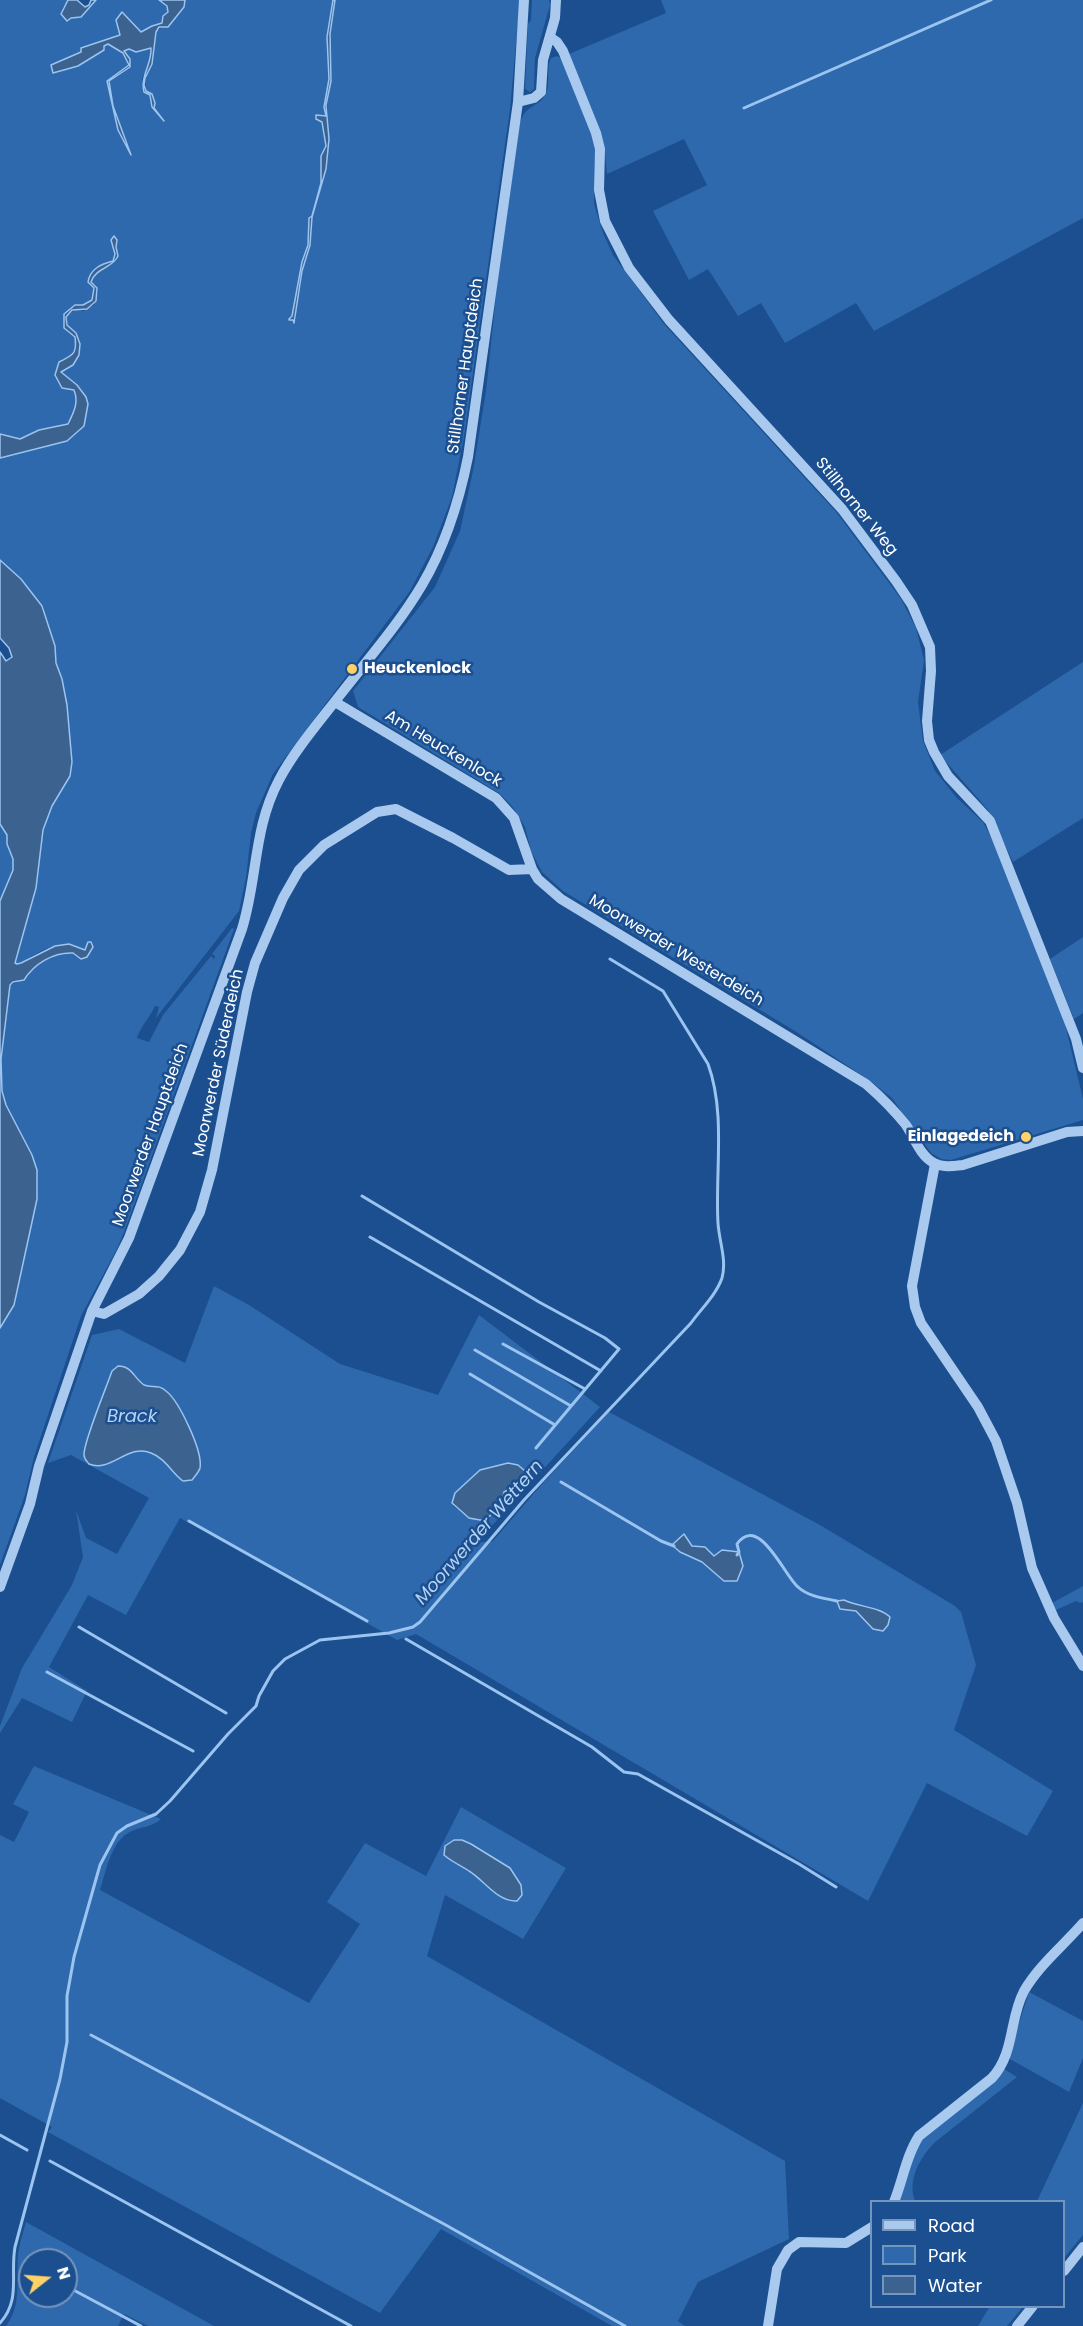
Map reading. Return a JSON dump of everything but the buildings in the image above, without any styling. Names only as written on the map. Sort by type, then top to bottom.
[{"type":"street","name":"Stillhorner Hauptdeich","points":[[335,702],[417,592],[441,548],[458,502],[468,457],[518,102],[524,0]]},
{"type":"street","points":[[518,102],[527,101],[540,94],[543,60],[555,18],[556,0]]},
{"type":"street","name":"Stillhorner Weg","points":[[549,37],[557,42],[563,51],[596,133],[600,149],[601,205],[612,237],[629,268],[669,320],[842,509],[912,605],[930,646],[932,664],[927,721],[934,752],[948,776],[990,821],[1076,1039],[1083,1068]]},
{"type":"street","name":"Am Heuckenlock","points":[[335,702],[496,798],[514,818],[532,869]]},
{"type":"street","name":"Moorwerder Hauptdeich","points":[[0,1587],[30,1504],[39,1466],[92,1311],[129,1238],[242,929],[263,814],[279,778],[335,702]]},
{"type":"street","name":"Moorwerder Süderdeich","points":[[92,1311],[104,1314],[150,1285],[171,1263],[191,1231],[200,1212],[212,1170],[247,992],[255,963],[283,898],[299,870],[311,856],[324,845],[377,812],[396,809],[445,833],[509,870],[532,869]]},
{"type":"street","name":"Moorwerder Westerdeich","points":[[532,869],[543,885],[561,900],[866,1084],[888,1103],[906,1125],[924,1155],[934,1164]]},
{"type":"street","points":[[1083,1131],[1067,1132],[963,1165],[934,1164],[912,1286],[915,1307],[921,1323],[978,1407],[996,1441],[1017,1503],[1032,1568],[1047,1604],[1083,1666]]},
{"type":"street","points":[[895,2200],[910,2153],[919,2136],[992,2078],[1001,2068],[1024,1991],[1058,1949],[1083,1923]]},
{"type":"street","points":[[768,2326],[777,2269],[789,2250],[799,2242],[846,2242],[870,2228]]},
{"type":"street","points":[[1065,2270],[1083,2247]]},
{"type":"street","points":[[1017,2326],[1033,2308]]},
{"type":"green space","points":[[0,0],[68,0],[62,9],[70,18],[81,17],[96,0],[159,0],[167,6],[169,12],[163,23],[152,26],[141,33],[122,12],[120,35],[82,48],[81,52],[51,65],[53,73],[108,43],[123,53],[130,65],[124,51],[129,49],[136,52],[151,48],[150,64],[142,78],[144,92],[150,95],[152,107],[159,116],[154,108],[152,95],[146,91],[145,78],[152,64],[156,32],[184,7],[185,0],[333,0],[327,37],[329,79],[327,102],[331,81],[330,34],[335,0],[520,0],[510,109],[464,437],[452,497],[433,547],[410,591],[273,774],[256,813],[251,833],[246,878],[239,911],[156,1018],[159,1007],[155,1006],[139,1033],[137,1038],[149,1042],[163,1015],[211,956],[214,959],[215,956],[212,954],[232,928],[234,929],[126,1227],[117,1249],[81,1316],[34,1457],[25,1495],[0,1565],[0,1328],[14,1305],[37,1190],[37,1170],[32,1155],[6,1105],[2,1091],[1,1059],[10,985],[24,980],[36,965],[53,956],[73,953],[77,957],[88,957],[87,945],[87,949],[82,951],[68,944],[51,947],[21,963],[15,963],[36,888],[43,830],[52,806],[70,776],[72,762],[67,705],[56,663],[55,646],[43,606],[21,579],[0,560],[0,458],[67,441],[80,431],[82,390],[60,372],[62,388],[74,390],[77,401],[68,424],[39,430],[20,439],[0,434]],"holes":[[[327,102],[329,139],[326,169],[312,216],[321,183],[321,156],[326,146],[322,121],[317,115],[326,116]],[[312,216],[310,245],[302,271],[295,310],[296,320],[290,320],[302,262],[308,245],[309,218]],[[114,236],[117,240],[118,256],[93,277],[91,282],[96,285],[98,292],[94,305],[83,311],[75,309],[66,317],[67,325],[80,344],[78,355],[71,365],[60,372],[59,363],[75,350],[75,337],[67,332],[64,314],[75,305],[83,305],[92,300],[94,288],[90,286],[89,277],[101,265],[112,261]]]},
{"type":"green space","points":[[532,0],[549,0],[550,5],[535,58],[534,89],[530,92],[525,89],[525,86],[528,24],[531,20]]},
{"type":"green space","points":[[661,0],[1083,0],[1083,218],[874,331],[856,303],[785,343],[761,303],[738,316],[708,269],[689,280],[653,211],[707,185],[684,139],[607,174],[604,145],[569,54],[666,13]]},
{"type":"green space","points":[[557,56],[563,59],[592,134],[595,151],[594,204],[613,255],[664,324],[837,513],[901,599],[916,628],[924,660],[918,702],[923,741],[935,771],[957,798],[983,822],[1000,854],[1065,1024],[1083,1099],[1083,1120],[951,1160],[941,1159],[931,1153],[892,1098],[869,1080],[795,1031],[563,891],[542,872],[531,851],[525,827],[512,806],[499,793],[358,707],[353,691],[435,587],[460,531],[473,471],[486,391],[499,267],[520,122],[526,112],[544,97],[548,88],[549,63],[551,58]]},
{"type":"green space","points":[[1083,662],[1083,818],[1013,862],[988,810],[940,755]]},
{"type":"green space","points":[[0,824],[7,835],[7,844],[13,859],[13,870],[0,901]]},
{"type":"green space","points":[[1083,937],[1083,1013],[1074,1019],[1050,959]]},
{"type":"green space","points":[[214,1286],[249,1305],[340,1364],[438,1395],[479,1315],[600,1407],[477,1542],[492,1542],[609,1412],[820,1525],[955,1606],[961,1612],[976,1665],[954,1730],[1053,1791],[1027,1836],[927,1783],[868,1901],[416,1634],[397,1640],[180,1518],[126,1615],[88,1595],[49,1667],[87,1691],[72,1722],[22,1698],[0,1733],[0,1726],[22,1668],[72,1585],[83,1557],[76,1510],[86,1538],[117,1554],[149,1498],[71,1455],[48,1463],[92,1335],[119,1329],[185,1363]],"holes":[[[131,1371],[144,1385],[166,1391],[183,1416],[194,1439],[200,1461],[200,1468],[192,1480],[183,1481],[154,1454],[148,1452],[129,1453],[114,1459]],[[508,1463],[518,1465],[525,1471],[504,1492],[501,1503],[487,1519],[469,1518],[453,1506],[488,1467]]]},
{"type":"green space","points":[[1083,1586],[1083,1602],[1076,1601],[1056,1610],[1052,1603]]},
{"type":"green space","points":[[34,1766],[161,1819],[130,1832],[118,1842],[110,1858],[100,1890],[309,2003],[360,1924],[327,1902],[365,1843],[426,1876],[461,1807],[566,1868],[523,1939],[445,1895],[427,1956],[785,2161],[789,2239],[698,2282],[678,2321],[685,2326],[612,2326],[441,2229],[380,2313],[48,2132],[52,2127],[0,2098],[0,1835],[14,1842],[29,1812],[13,1804]],"holes":[[[462,1840],[510,1868],[521,1885],[497,1895],[469,1871],[455,1864],[445,1855]]]},
{"type":"green space","points":[[1029,1992],[1083,2021],[1083,2058],[1069,2092],[1008,2058]]},
{"type":"green space","points":[[1004,2069],[1017,2077],[934,2143],[916,2170],[913,2185],[915,2200],[898,2200],[922,2138]]},
{"type":"green space","points":[[1083,2103],[1083,2235],[1065,2257],[1065,2200],[1037,2200]]},
{"type":"green space","points":[[26,2222],[73,2248],[19,2248]]},
{"type":"green space","points":[[78,2251],[214,2326],[148,2326],[124,2314],[118,2326],[6,2326],[14,2310],[18,2256],[18,2308],[78,2308]]},
{"type":"green space","points":[[989,2308],[1022,2308],[1007,2326],[978,2326]]},
{"type":"water","points":[[68,0],[77,0],[85,7],[91,0],[96,0],[81,17],[67,21],[61,14]]},
{"type":"water","points":[[159,0],[185,0],[184,7],[168,27],[159,27],[156,32],[152,64],[145,78],[146,91],[152,94],[154,108],[164,121],[152,107],[150,95],[144,92],[143,86],[151,48],[136,52],[129,49],[124,51],[130,59],[130,67],[109,81],[113,106],[131,155],[118,130],[107,81],[129,65],[123,53],[108,44],[104,46],[104,50],[78,66],[53,73],[51,65],[81,52],[81,48],[120,35],[116,20],[122,12],[141,32],[162,23],[163,16],[168,12],[167,6]]},
{"type":"water","points":[[333,0],[335,0],[330,34],[331,81],[326,105],[329,139],[326,169],[312,217],[310,245],[302,271],[294,323],[289,319],[292,316],[302,262],[308,245],[309,218],[312,216],[321,183],[321,156],[326,146],[322,122],[316,119],[316,115],[326,116],[324,107],[329,79],[327,37]]},
{"type":"water","points":[[114,236],[117,240],[118,256],[112,263],[96,273],[91,282],[97,288],[96,301],[87,309],[72,310],[66,317],[67,325],[76,333],[80,344],[79,355],[73,365],[61,372],[77,385],[86,397],[88,404],[84,426],[67,441],[0,458],[0,434],[20,439],[39,430],[68,424],[75,407],[74,390],[62,388],[55,375],[59,362],[75,350],[75,337],[64,328],[64,314],[75,305],[83,305],[92,300],[94,288],[88,282],[89,277],[97,268],[113,261],[115,254],[111,240]]},
{"type":"water","points":[[0,560],[21,579],[42,606],[55,646],[56,663],[67,705],[72,762],[70,776],[52,806],[43,830],[36,888],[15,963],[21,963],[55,946],[69,944],[85,950],[88,942],[91,942],[93,947],[87,957],[81,959],[73,953],[51,957],[33,969],[24,980],[13,982],[10,985],[1,1059],[2,1091],[6,1105],[32,1155],[37,1170],[37,1199],[14,1305],[0,1328],[0,901],[13,870],[13,859],[7,844],[7,835],[0,824],[0,652],[6,661],[12,657],[9,648],[0,638]]},
{"type":"water","name":"Brack","points":[[118,1366],[130,1370],[144,1385],[163,1389],[177,1405],[189,1427],[200,1460],[199,1470],[192,1480],[183,1481],[156,1455],[143,1451],[127,1454],[105,1465],[89,1464],[85,1459],[85,1449],[91,1427],[112,1371]]},
{"type":"water","points":[[508,1463],[518,1465],[525,1471],[525,1477],[518,1485],[504,1492],[502,1501],[487,1519],[469,1518],[452,1503],[455,1493],[480,1470]]},
{"type":"water","points":[[684,1534],[692,1546],[705,1547],[714,1556],[722,1550],[739,1552],[743,1566],[737,1581],[724,1581],[702,1562],[680,1552],[672,1545]]},
{"type":"water","points":[[844,1600],[886,1614],[890,1617],[888,1625],[883,1631],[873,1629],[856,1611],[840,1609],[837,1601]]},
{"type":"water","points":[[454,1840],[462,1840],[471,1844],[510,1868],[521,1885],[522,1895],[517,1901],[503,1898],[475,1875],[444,1855],[445,1846]]},
{"type":"waterway","points":[[744,108],[991,0]]},
{"type":"waterway","name":"Moorwerder Wettern","points":[[0,2323],[13,2296],[15,2247],[60,2079],[67,2042],[67,1996],[74,1957],[100,1865],[117,1833],[127,1826],[156,1814],[170,1801],[228,1734],[256,1706],[273,1671],[285,1659],[320,1640],[389,1633],[413,1627],[420,1622],[524,1500],[691,1323],[712,1296],[722,1278],[724,1264],[717,1204],[719,1143],[717,1102],[708,1064],[663,991],[610,959]]},
{"type":"waterway","points":[[362,1196],[539,1302],[605,1338],[619,1349],[536,1448]]},
{"type":"waterway","points":[[370,1237],[601,1371]]},
{"type":"waterway","points":[[503,1344],[585,1389]]},
{"type":"waterway","points":[[475,1350],[571,1406]]},
{"type":"waterway","points":[[470,1374],[555,1425]]},
{"type":"waterway","points":[[561,1482],[661,1541],[674,1546]]},
{"type":"waterway","points":[[189,1521],[367,1621]]},
{"type":"waterway","points":[[737,1555],[739,1552],[737,1544],[745,1537],[754,1536],[763,1541],[771,1550],[798,1587],[812,1595],[837,1601]]},
{"type":"waterway","points":[[79,1627],[226,1713]]},
{"type":"waterway","points":[[406,1639],[592,1747],[624,1772],[638,1774],[836,1887]]},
{"type":"waterway","points":[[47,1672],[193,1751]]},
{"type":"waterway","points":[[91,2035],[444,2224],[625,2326]]},
{"type":"waterway","points":[[0,2135],[27,2150]]},
{"type":"waterway","points":[[50,2161],[351,2326]]},
{"type":"waterway","points":[[78,2292],[141,2326]]},
{"type":"place","name":"Heuckenlock","points":[[352,669]]},
{"type":"place","name":"Einlagedeich","points":[[1026,1137]]}]
